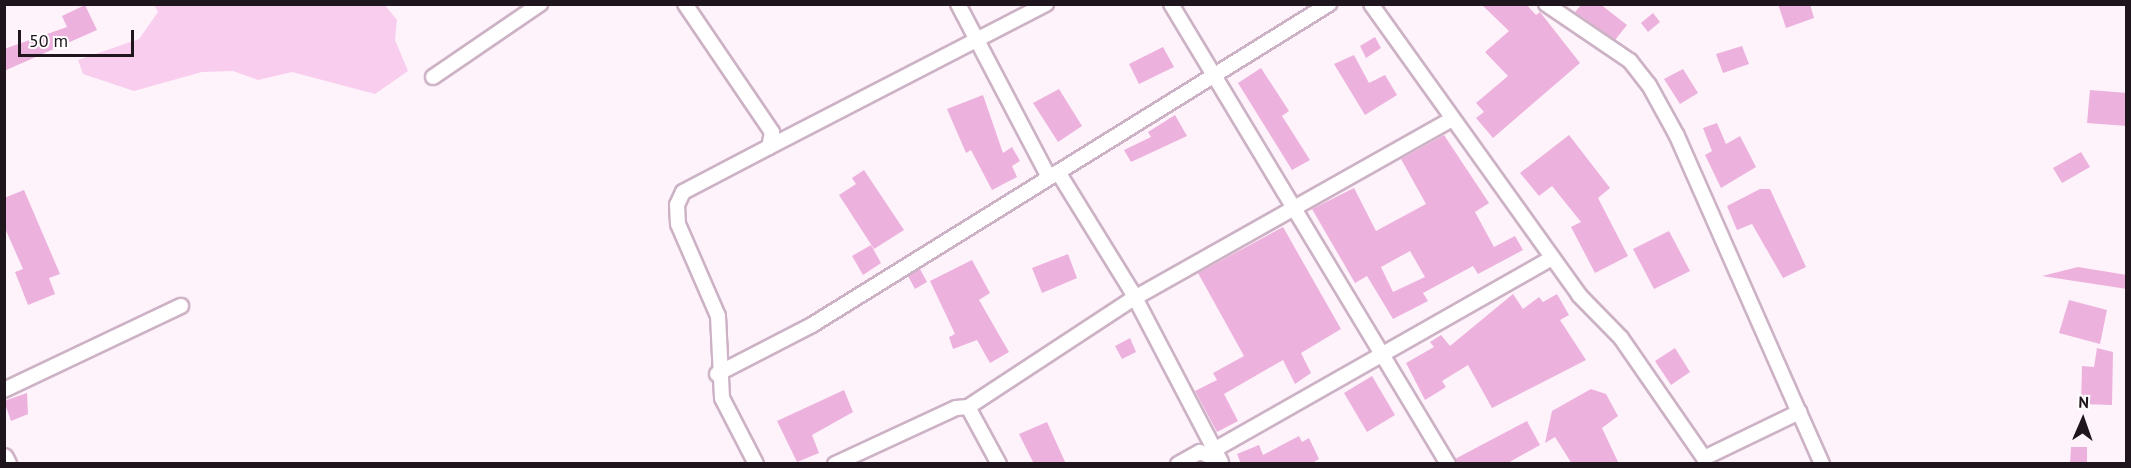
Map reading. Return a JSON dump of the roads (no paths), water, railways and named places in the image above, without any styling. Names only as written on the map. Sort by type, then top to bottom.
[{"type":"main road","points":[[4,458],[7,464]]},
{"type":"street","points":[[434,77],[540,4]]},
{"type":"street","points":[[685,4],[772,132],[769,147]]},
{"type":"street","points":[[958,4],[1054,175],[1136,298],[1219,458]]},
{"type":"street","points":[[756,464],[722,398],[717,374],[718,316],[678,225],[677,205],[683,192],[1046,4]]},
{"type":"street","points":[[1171,4],[1384,351],[1448,464]]},
{"type":"street","points":[[717,374],[812,325],[1215,77],[1329,4]]},
{"type":"street","points":[[1371,4],[1552,258],[1621,338],[1698,461],[1799,412]]},
{"type":"street","points":[[1546,4],[1630,61],[1649,85],[1677,136],[1822,464]]},
{"type":"street","points":[[835,464],[956,408],[968,407],[1136,298],[1294,206],[1452,119]]},
{"type":"street","points":[[1219,458],[1384,351],[1552,258]]},
{"type":"street","points":[[4,390],[182,306]]},
{"type":"street","points":[[968,407],[999,464]]},
{"type":"street","points":[[1178,464],[1200,452],[1219,458]]}]
